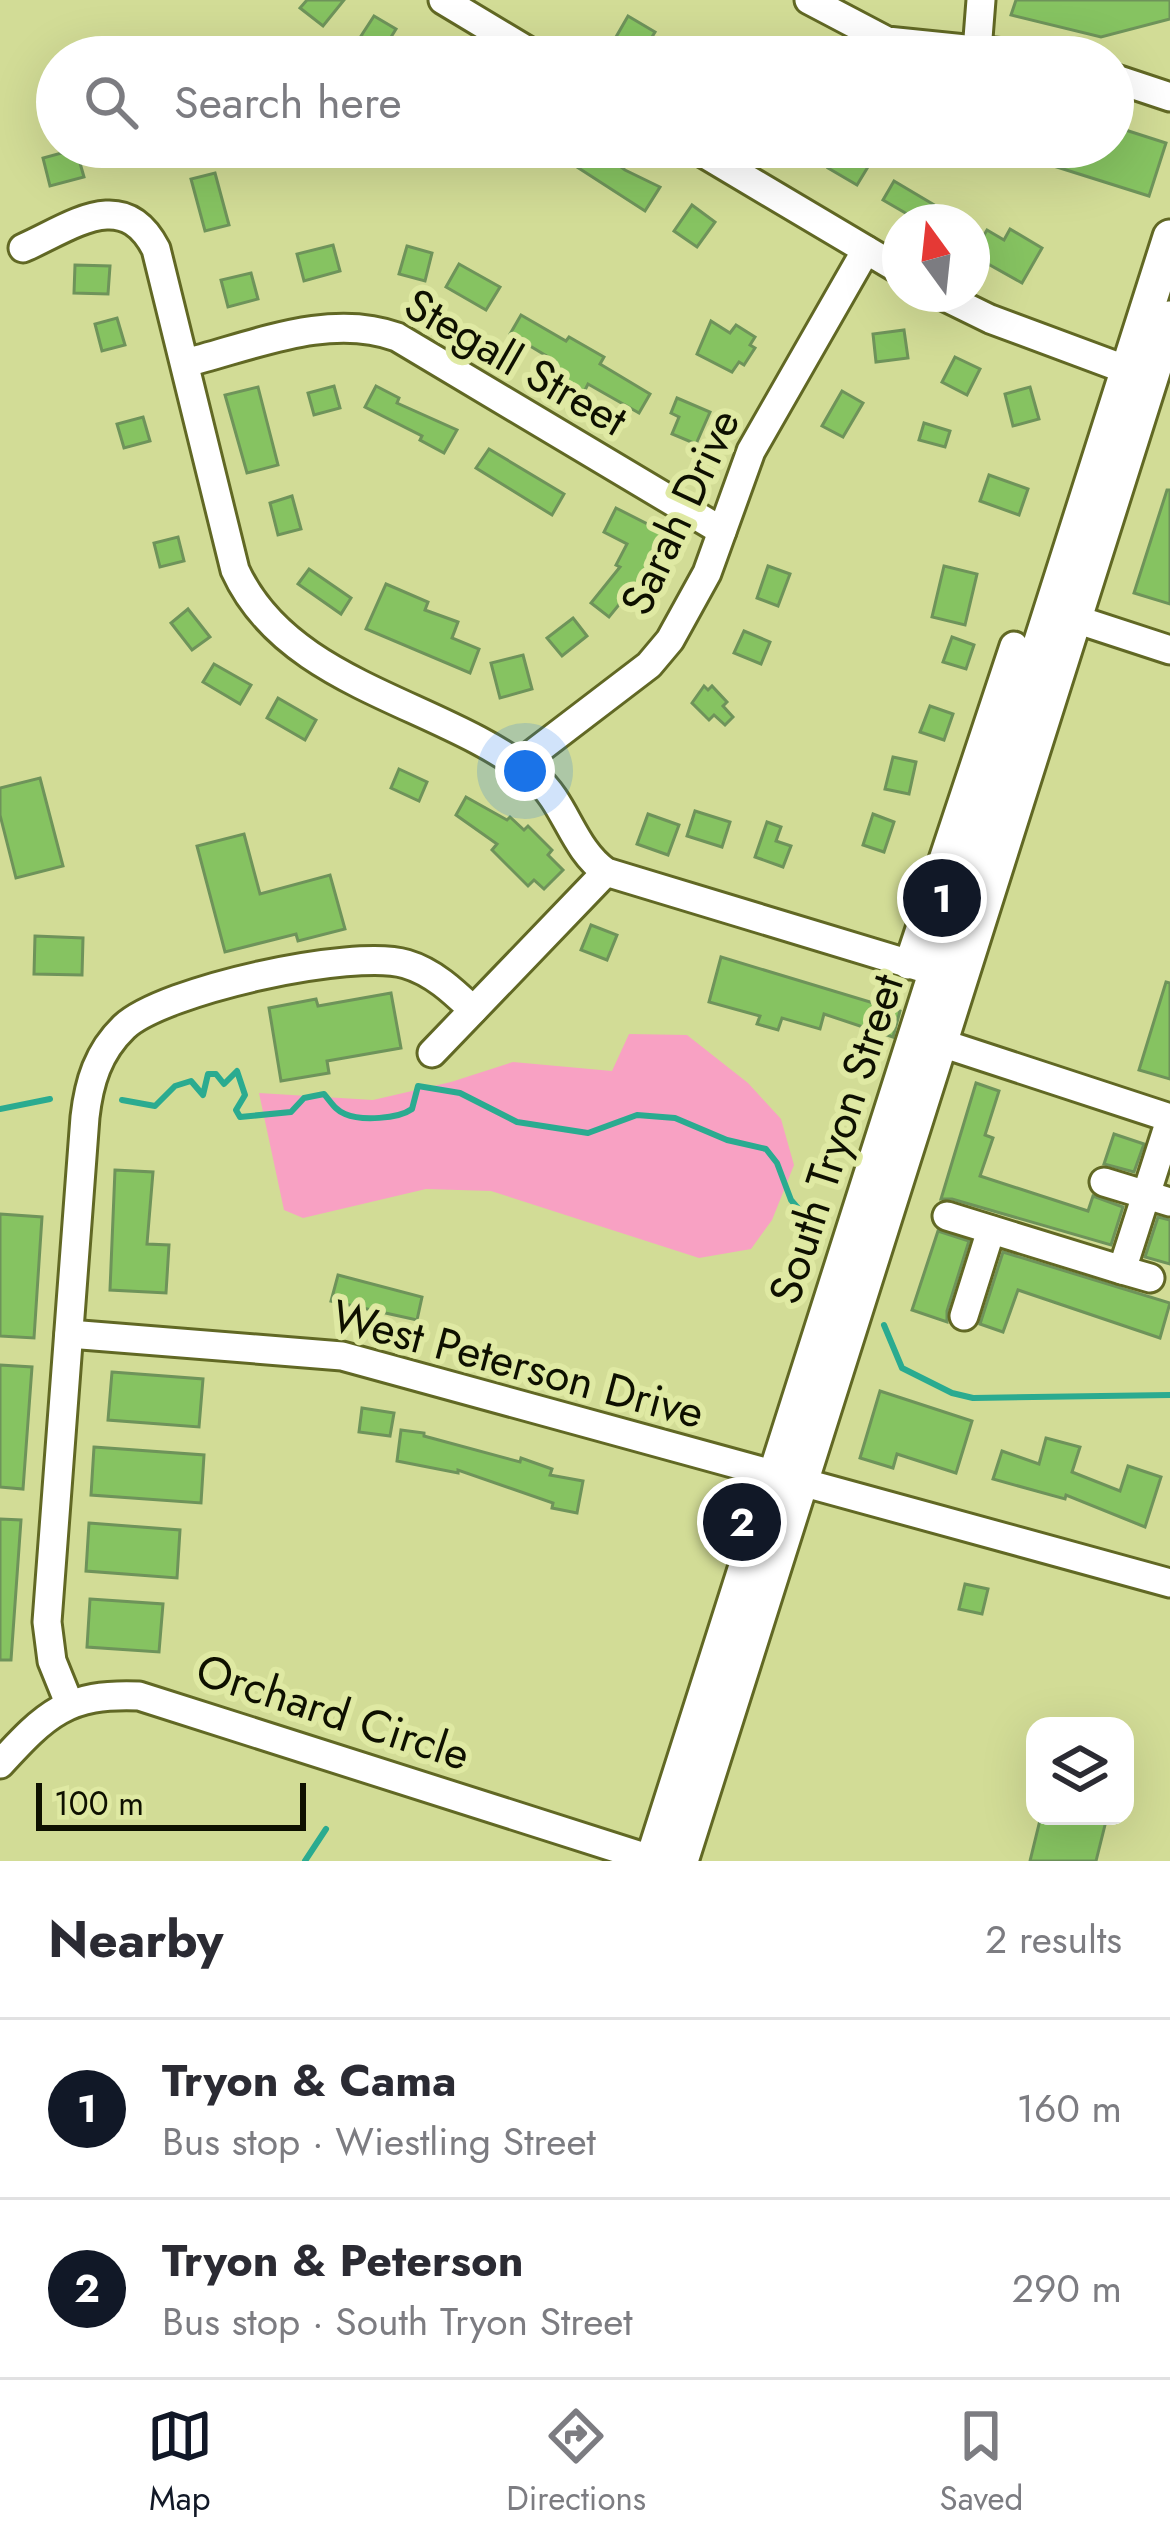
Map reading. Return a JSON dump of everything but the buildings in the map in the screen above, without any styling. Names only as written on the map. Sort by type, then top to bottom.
[{"type":"main road","name":"South Tryon Street","points":[[681,1861],[789,1478],[928,1039],[935,972],[1064,615],[1138,374],[1170,238]]},
{"type":"main road","name":"South Tryon Street","points":[[1138,374],[1170,318]]},
{"type":"main road","name":"South Tryon Street","points":[[654,1860],[789,1478]]},
{"type":"street","points":[[443,0],[503,36]]},
{"type":"street","points":[[808,0],[876,36]]},
{"type":"street","points":[[978,36],[981,0]]},
{"type":"street","points":[[1134,85],[1170,97]]},
{"type":"street","points":[[728,168],[882,259]]},
{"type":"street","points":[[22,248],[102,214],[129,217],[142,228],[156,250],[235,570],[261,613],[281,633],[331,665],[518,765],[544,785],[583,849],[606,872],[935,972],[1014,646]]},
{"type":"street","name":"Sarah Drive","points":[[518,765],[649,664],[670,640],[692,606],[763,428],[866,250]]},
{"type":"street","points":[[976,312],[1138,374]]},
{"type":"street","name":"Stegall Street","points":[[184,363],[312,331],[370,327],[398,337],[722,531]]},
{"type":"street","points":[[1064,615],[1170,650]]},
{"type":"street","points":[[432,1053],[606,872]]},
{"type":"street","points":[[0,1764],[36,1725],[69,1703],[52,1660],[47,1622],[88,1093],[106,1048],[148,1009],[180,997],[292,970],[362,960],[386,960],[424,971],[473,1010]]},
{"type":"street","points":[[928,1039],[1170,1119],[1158,1198],[1122,1270]]},
{"type":"street","points":[[1104,1182],[1158,1198]]},
{"type":"street","points":[[947,1216],[1150,1279]]},
{"type":"street","points":[[964,1316],[991,1230]]},
{"type":"street","name":"West Peterson Drive","points":[[68,1334],[342,1356],[1170,1583]]},
{"type":"street","name":"Orchard Circle","points":[[69,1703],[112,1695],[164,1702],[654,1860]]},
{"type":"shaded area","points":[[629,1034],[687,1035],[748,1083],[781,1119],[794,1165],[772,1220],[751,1249],[699,1258],[491,1191],[426,1189],[303,1218],[284,1210],[259,1093],[373,1100],[513,1062],[612,1071]]},
{"type":"waterway","points":[[122,1100],[155,1106],[175,1086],[191,1081],[203,1095],[208,1074],[216,1074],[224,1084],[237,1071],[245,1095],[236,1110],[240,1117],[291,1112],[304,1098],[324,1094],[345,1114],[389,1117],[412,1109],[418,1086],[460,1093],[517,1122],[588,1133],[637,1115],[675,1118],[727,1140],[766,1149],[777,1163],[791,1200],[820,1234]]},
{"type":"waterway","points":[[0,1109],[50,1099]]},
{"type":"waterway","points":[[884,1325],[902,1368],[952,1393],[973,1398],[1170,1395]]},
{"type":"waterway","points":[[305,1861],[326,1829]]},
{"type":"place","name":"Tryon & Cama","points":[[942,898]]},
{"type":"place","name":"Tryon & Peterson","points":[[742,1522]]}]
